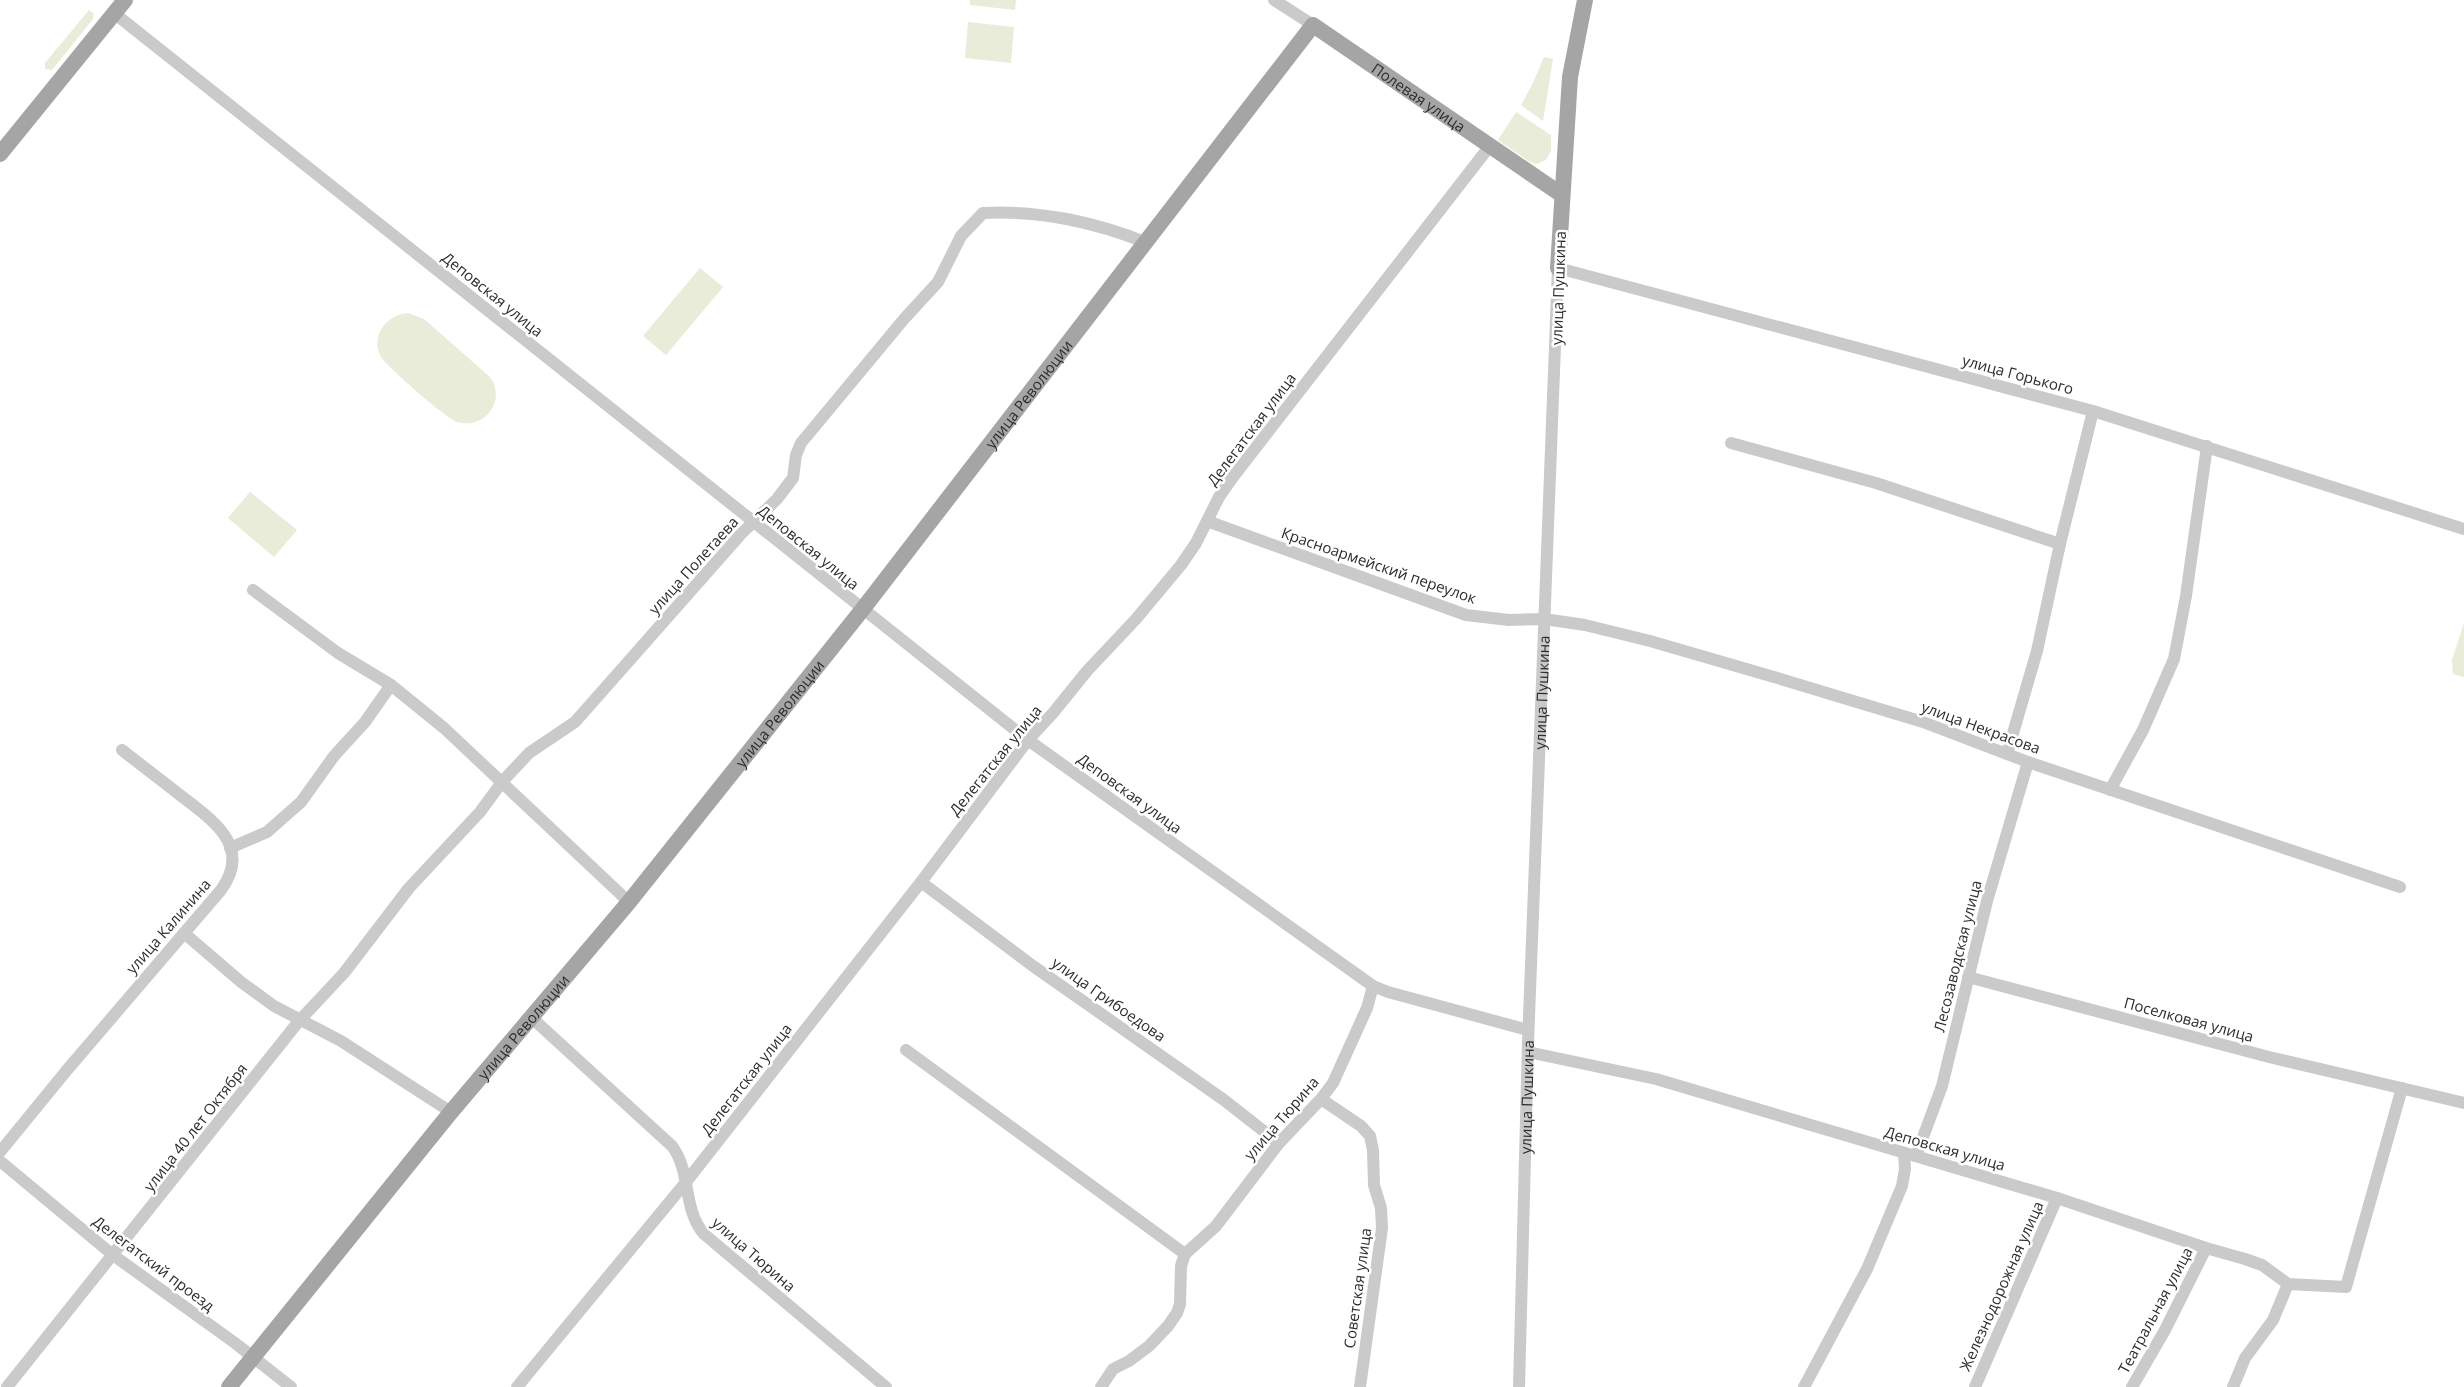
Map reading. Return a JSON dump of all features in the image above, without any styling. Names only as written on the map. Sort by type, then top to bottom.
[{"type":"main road","points":[[0,154],[125,0]]},
{"type":"main road","name":"улица Пушкина","points":[[1558,268],[1570,76],[1585,0]]},
{"type":"main road","name":"Полевая улица","points":[[1313,25],[1562,196]]},
{"type":"main road","name":"улица Революции","points":[[229,1387],[451,1112],[629,902],[862,610],[1147,243],[1313,25]]},
{"type":"street","name":"Полевая улица","points":[[1274,0],[1313,25]]},
{"type":"street","name":"Деповская улица","points":[[114,13],[862,610],[1028,740],[1373,986],[1388,992],[1528,1030]]},
{"type":"street","name":"Делегатская улица","points":[[517,1387],[686,1182],[921,882],[1028,740],[1054,713],[1087,671],[1136,619],[1181,565],[1207,522],[1219,497],[1233,477],[1489,147]]},
{"type":"street","name":"улица Полетаева","points":[[409,888],[480,812],[502,782],[529,753],[575,722],[753,522],[777,498],[793,478],[796,455],[801,443],[904,319],[938,282],[961,236],[983,213],[1008,212],[1092,224],[1147,243]]},
{"type":"street","name":"улица Горького","points":[[1558,268],[2093,411],[2464,529]]},
{"type":"street","name":"улица Пушкина","points":[[1518,1387],[1528,1030],[1558,268]]},
{"type":"street","points":[[2007,754],[2037,651],[2060,544],[2093,411]]},
{"type":"street","points":[[1731,443],[1876,483],[2060,544]]},
{"type":"street","points":[[2110,790],[2143,730],[2174,659],[2186,596],[2207,446]]},
{"type":"street","name":"Красноармейский переулок","points":[[1207,522],[1466,615],[1509,620],[1544,619]]},
{"type":"street","points":[[253,590],[338,653],[391,685],[444,728],[629,902]]},
{"type":"street","name":"улица Некрасова","points":[[1544,619],[1584,625],[1726,663],[1923,722],[2028,762],[2400,887]]},
{"type":"street","points":[[122,750],[214,823],[225,834],[230,848],[267,832],[301,802],[334,756],[365,722],[391,685]]},
{"type":"street","name":"Лесозаводская улица","points":[[1804,1387],[1867,1269],[1902,1186],[1910,1154],[1942,1086],[1987,901],[2028,762]]},
{"type":"street","name":"улица Калинина","points":[[0,1152],[221,890],[230,877],[232,862],[230,848]]},
{"type":"street","name":"улица Грибоедова","points":[[921,882],[1033,966],[1163,1056],[1279,1143]]},
{"type":"street","name":"улица 40 лет Октября","points":[[7,1387],[299,1021],[344,973],[409,888]]},
{"type":"street","points":[[184,933],[258,995],[299,1021],[341,1041],[451,1112]]},
{"type":"street","name":"Поселковая улица","points":[[1968,977],[2269,1057],[2464,1103]]},
{"type":"street","name":"улица Тюрина","points":[[1185,1254],[1216,1226],[1279,1143],[1321,1099],[1333,1083],[1367,1008],[1373,986]]},
{"type":"street","name":"улица Тюрина","points":[[532,1018],[672,1146],[682,1165],[692,1216],[704,1234],[886,1387]]},
{"type":"street","points":[[906,1050],[1185,1254],[1181,1266],[1180,1304],[1177,1313],[1148,1346],[1130,1361],[1113,1369],[1101,1387]]},
{"type":"street","name":"Деповская улица","points":[[1528,1052],[1656,1079],[2057,1198],[2262,1265],[2288,1284]]},
{"type":"street","points":[[2233,1387],[2245,1358],[2273,1320],[2288,1284],[2346,1287],[2402,1088]]},
{"type":"street","name":"Советская улица","points":[[1321,1099],[1366,1131],[1373,1150],[1374,1184],[1381,1208],[1382,1228],[1360,1387]]},
{"type":"street","name":"Делегатский проезд","points":[[0,1161],[114,1255],[291,1387]]},
{"type":"street","name":"Железнодорожная улица","points":[[1975,1387],[2057,1198]]},
{"type":"street","name":"Театральная улица","points":[[2132,1387],[2165,1330],[2206,1248]]},
{"type":"green space","points":[[970,0],[1016,0],[1015,10],[970,5]]},
{"type":"green space","points":[[89,10],[94,14],[93,19],[52,70],[45,69],[45,63]]},
{"type":"green space","points":[[968,22],[1014,27],[1011,63],[965,58]]},
{"type":"green space","points":[[1544,57],[1553,59],[1543,121],[1521,105]]},
{"type":"green space","points":[[1516,112],[1551,135],[1551,151],[1546,160],[1536,164],[1530,162],[1498,140]]},
{"type":"green space","points":[[700,268],[723,287],[666,355],[643,336]]},
{"type":"green space","points":[[408,313],[424,319],[491,378],[495,386],[496,398],[488,414],[481,420],[472,423],[457,422],[405,381],[381,357],[377,342],[382,328],[393,318]]},
{"type":"green space","points":[[250,492],[297,530],[274,557],[228,518]]},
{"type":"green space","points":[[2464,623],[2464,677],[2453,674],[2452,660]]}]
